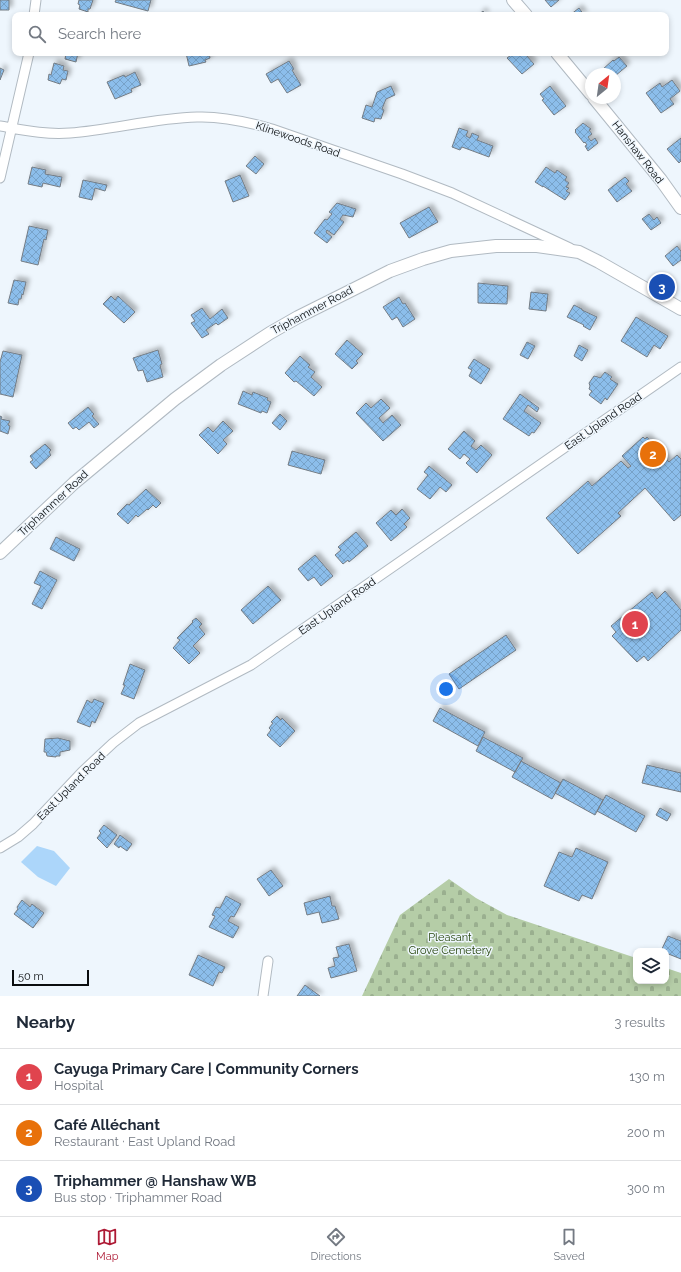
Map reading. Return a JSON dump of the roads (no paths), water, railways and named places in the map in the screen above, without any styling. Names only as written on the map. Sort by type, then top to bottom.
[{"type":"street","points":[[34,12],[36,0]]},
{"type":"street","points":[[514,0],[524,12]]},
{"type":"street","points":[[0,178],[28,56]]},
{"type":"street","points":[[559,56],[585,87]]},
{"type":"street","name":"Hanshaw Road","points":[[599,104],[661,180],[681,208]]},
{"type":"street","name":"Klinewoods Road","points":[[0,126],[51,133],[68,133],[171,118],[224,118],[251,123],[402,174],[452,193],[579,252]]},
{"type":"street","name":"Triphammer Road","points":[[0,553],[74,483],[175,399],[243,350],[279,327],[319,306],[390,271],[423,259],[451,251],[512,245],[537,246],[579,252],[681,309]]},
{"type":"street","name":"East Upland Road","points":[[0,848],[18,837],[33,824],[82,772],[113,743],[139,723],[251,665],[681,366]]},
{"type":"street","points":[[263,996],[268,961]]},
{"type":"water","points":[[37,846],[54,851],[70,868],[56,886],[38,877],[21,862]]},
{"type":"place","name":"Triphammer @ Hanshaw WB","points":[[662,287]]},
{"type":"place","name":"Café Alléchant","points":[[653,454]]},
{"type":"place","name":"Cayuga Primary Care | Community Corners","points":[[635,624]]},
{"type":"park label","name":"Pleasant Grove Cemetery","points":[[450,943]]}]
